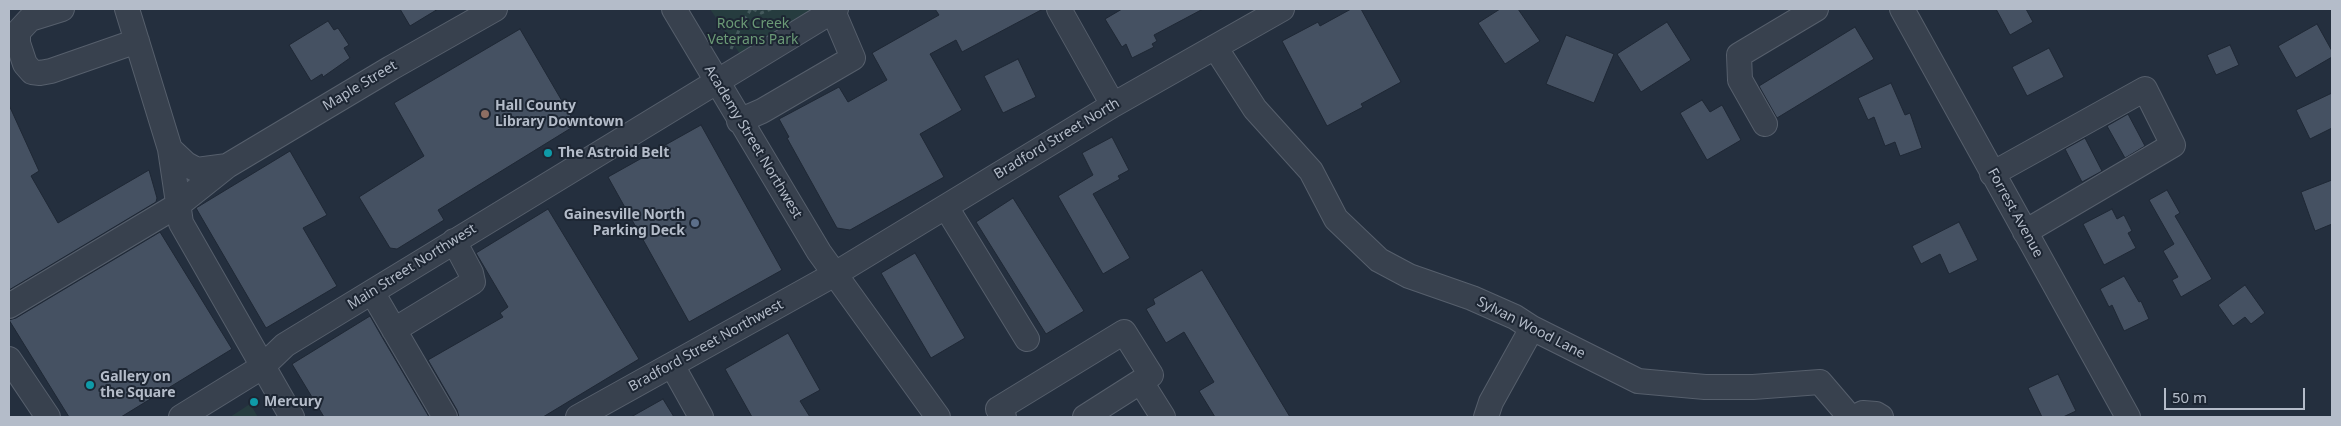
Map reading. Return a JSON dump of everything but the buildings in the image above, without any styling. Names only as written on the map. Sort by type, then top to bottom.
[{"type":"street","points":[[62,9],[13,22],[25,64],[32,72],[40,73],[137,41]]},
{"type":"street","points":[[127,9],[170,149],[181,223],[292,417]]},
{"type":"street","name":"Maple Street","points":[[9,306],[178,205],[227,166],[494,9]]},
{"type":"street","name":"Academy Street Northwest","points":[[674,9],[739,121],[835,274],[938,417]]},
{"type":"street","points":[[1059,9],[1113,105]]},
{"type":"street","name":"Bradford Street North","points":[[835,274],[1113,105],[1282,9]]},
{"type":"street","points":[[1765,124],[1740,80],[1740,56],[1816,9]]},
{"type":"street","name":"Forrest Avenue","points":[[1902,9],[2128,417]]},
{"type":"street","points":[[739,121],[762,111],[853,58],[835,10]]},
{"type":"street","name":"Main Street Northwest","points":[[181,417],[262,366],[285,345],[565,172],[835,10]]},
{"type":"street","name":"Sylvan Wood Lane","points":[[1215,47],[1255,109],[1311,171],[1336,219],[1379,260],[1409,276],[1472,298],[1515,317],[1532,328],[1638,381],[1705,387],[1753,387],[1820,382],[1850,417]]},
{"type":"street","points":[[1992,174],[2145,89],[2173,146],[2025,232]]},
{"type":"street","name":"Maple Street","points":[[170,149],[186,164],[197,170],[227,166]]},
{"type":"street","points":[[946,206],[1027,339]]},
{"type":"street","points":[[394,330],[473,282],[471,273],[454,241]]},
{"type":"street","name":"Bradford Street Northwest","points":[[578,417],[835,274]]},
{"type":"street","points":[[372,292],[444,417]]},
{"type":"street","points":[[1486,417],[1491,402],[1532,328]]},
{"type":"street","points":[[1004,417],[998,409],[1124,332],[1151,375],[1085,417]]},
{"type":"street","points":[[9,359],[48,417]]},
{"type":"street","points":[[672,365],[701,417]]},
{"type":"street","points":[[1140,382],[1163,417]]},
{"type":"street","points":[[1855,417],[1863,413],[1876,414],[1882,417]]},
{"type":"path","points":[[731,50],[742,24],[752,9],[761,13],[771,9]]},
{"type":"green space","name":"Rock Creek Veterans Park","points":[[710,9],[836,9],[746,63]]},
{"type":"green space","points":[[250,404],[258,417],[230,417]]},
{"type":"place","name":"Hall County Library Downtown","points":[[485,114]]},
{"type":"place","name":"The Astroid Belt","points":[[548,153]]},
{"type":"place","name":"Gainesville North Parking Deck","points":[[695,223]]},
{"type":"place","name":"Gallery on the Square","points":[[90,385]]},
{"type":"place","name":"Mercury","points":[[254,402]]}]
